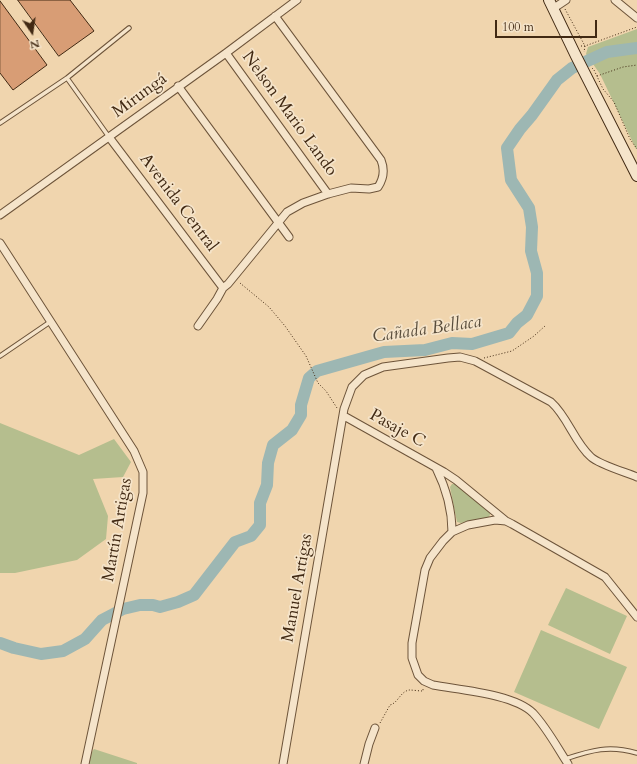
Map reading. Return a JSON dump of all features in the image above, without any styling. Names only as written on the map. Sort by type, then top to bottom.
[{"type":"street","name":"Mirungá","points":[[0,215],[226,53],[297,0]]},
{"type":"street","points":[[615,0],[637,18]]},
{"type":"street","points":[[564,1],[551,4],[577,53],[592,77],[634,161],[637,176]]},
{"type":"street","points":[[198,326],[223,288],[234,278],[287,212],[303,203],[328,194],[351,188],[370,189],[378,187],[383,177],[384,167],[382,160],[275,16]]},
{"type":"street","name":"Nelson Mario Lando","points":[[226,53],[328,194]]},
{"type":"street","points":[[178,86],[289,237]]},
{"type":"street","name":"Avenida Central","points":[[109,137],[223,288]]},
{"type":"street","name":"Martín Artigas","points":[[0,243],[134,451],[143,472],[143,493],[86,764]]},
{"type":"street","name":"Manuel Artigas","points":[[283,764],[347,397],[352,387],[364,375],[383,367],[448,358],[460,357],[475,361],[551,402],[560,412],[591,457],[637,477]]},
{"type":"street","name":"Pasaje C","points":[[344,416],[456,480],[506,521],[605,577],[637,617]]},
{"type":"street","name":"Pasaje C","points":[[436,468],[448,496],[452,532]]},
{"type":"street","points":[[506,521],[495,520],[476,523],[460,528],[452,532],[430,558],[425,570],[422,584],[412,643],[412,658],[418,675],[424,681],[433,685],[500,697],[521,704],[533,713],[567,761]]},
{"type":"street","points":[[364,764],[375,728]]},
{"type":"lane","points":[[0,123],[67,78],[129,28]]},
{"type":"lane","points":[[67,78],[109,137]]},
{"type":"lane","points":[[0,356],[50,322]]},
{"type":"lane","points":[[567,761],[585,752],[606,748],[637,753]]},
{"type":"path","points":[[564,1],[585,46]]},
{"type":"path","points":[[577,53],[585,46],[637,27]]},
{"type":"path","points":[[577,53],[585,46]]},
{"type":"path","points":[[592,77],[623,68],[636,66]]},
{"type":"path","points":[[586,67],[594,70],[592,77]]},
{"type":"path","points":[[592,77],[614,102],[630,139],[637,149]]},
{"type":"path","points":[[234,278],[269,307],[285,326],[306,356],[318,383],[326,391],[344,416]]},
{"type":"path","points":[[475,361],[512,351],[534,336],[545,326]]},
{"type":"path","points":[[375,728],[381,722],[390,705],[395,704],[402,694],[407,691],[423,691],[424,681]]},
{"type":"green space","points":[[637,29],[636,149],[600,74],[586,54],[588,47]]},
{"type":"green space","points":[[0,423],[79,455],[114,439],[131,462],[123,477],[93,479],[108,516],[106,539],[77,560],[15,573],[0,573]]},
{"type":"green space","points":[[452,484],[457,484],[491,512],[489,517],[461,523],[457,522],[450,487]]},
{"type":"green space","points":[[566,588],[627,616],[610,654],[548,625]]},
{"type":"green space","points":[[541,630],[627,667],[599,729],[514,692]]},
{"type":"green space","points":[[94,749],[137,763],[137,764],[89,764]]},
{"type":"building","points":[[18,0],[70,0],[94,31],[59,56]]},
{"type":"building","points":[[0,1],[47,65],[13,90],[0,73]]},
{"type":"waterway","name":"Cañada Bellaca","points":[[0,643],[14,648],[41,654],[63,651],[85,639],[102,620],[123,609],[140,605],[153,605],[160,607],[178,602],[194,595],[235,542],[251,536],[260,525],[260,503],[267,485],[268,463],[273,445],[292,430],[301,415],[301,405],[309,378],[317,371],[384,352],[425,350],[452,343],[472,344],[509,333],[517,323],[527,315],[537,296],[537,273],[531,251],[532,227],[529,208],[511,180],[507,148],[557,80],[572,68],[607,52],[637,48]]}]
